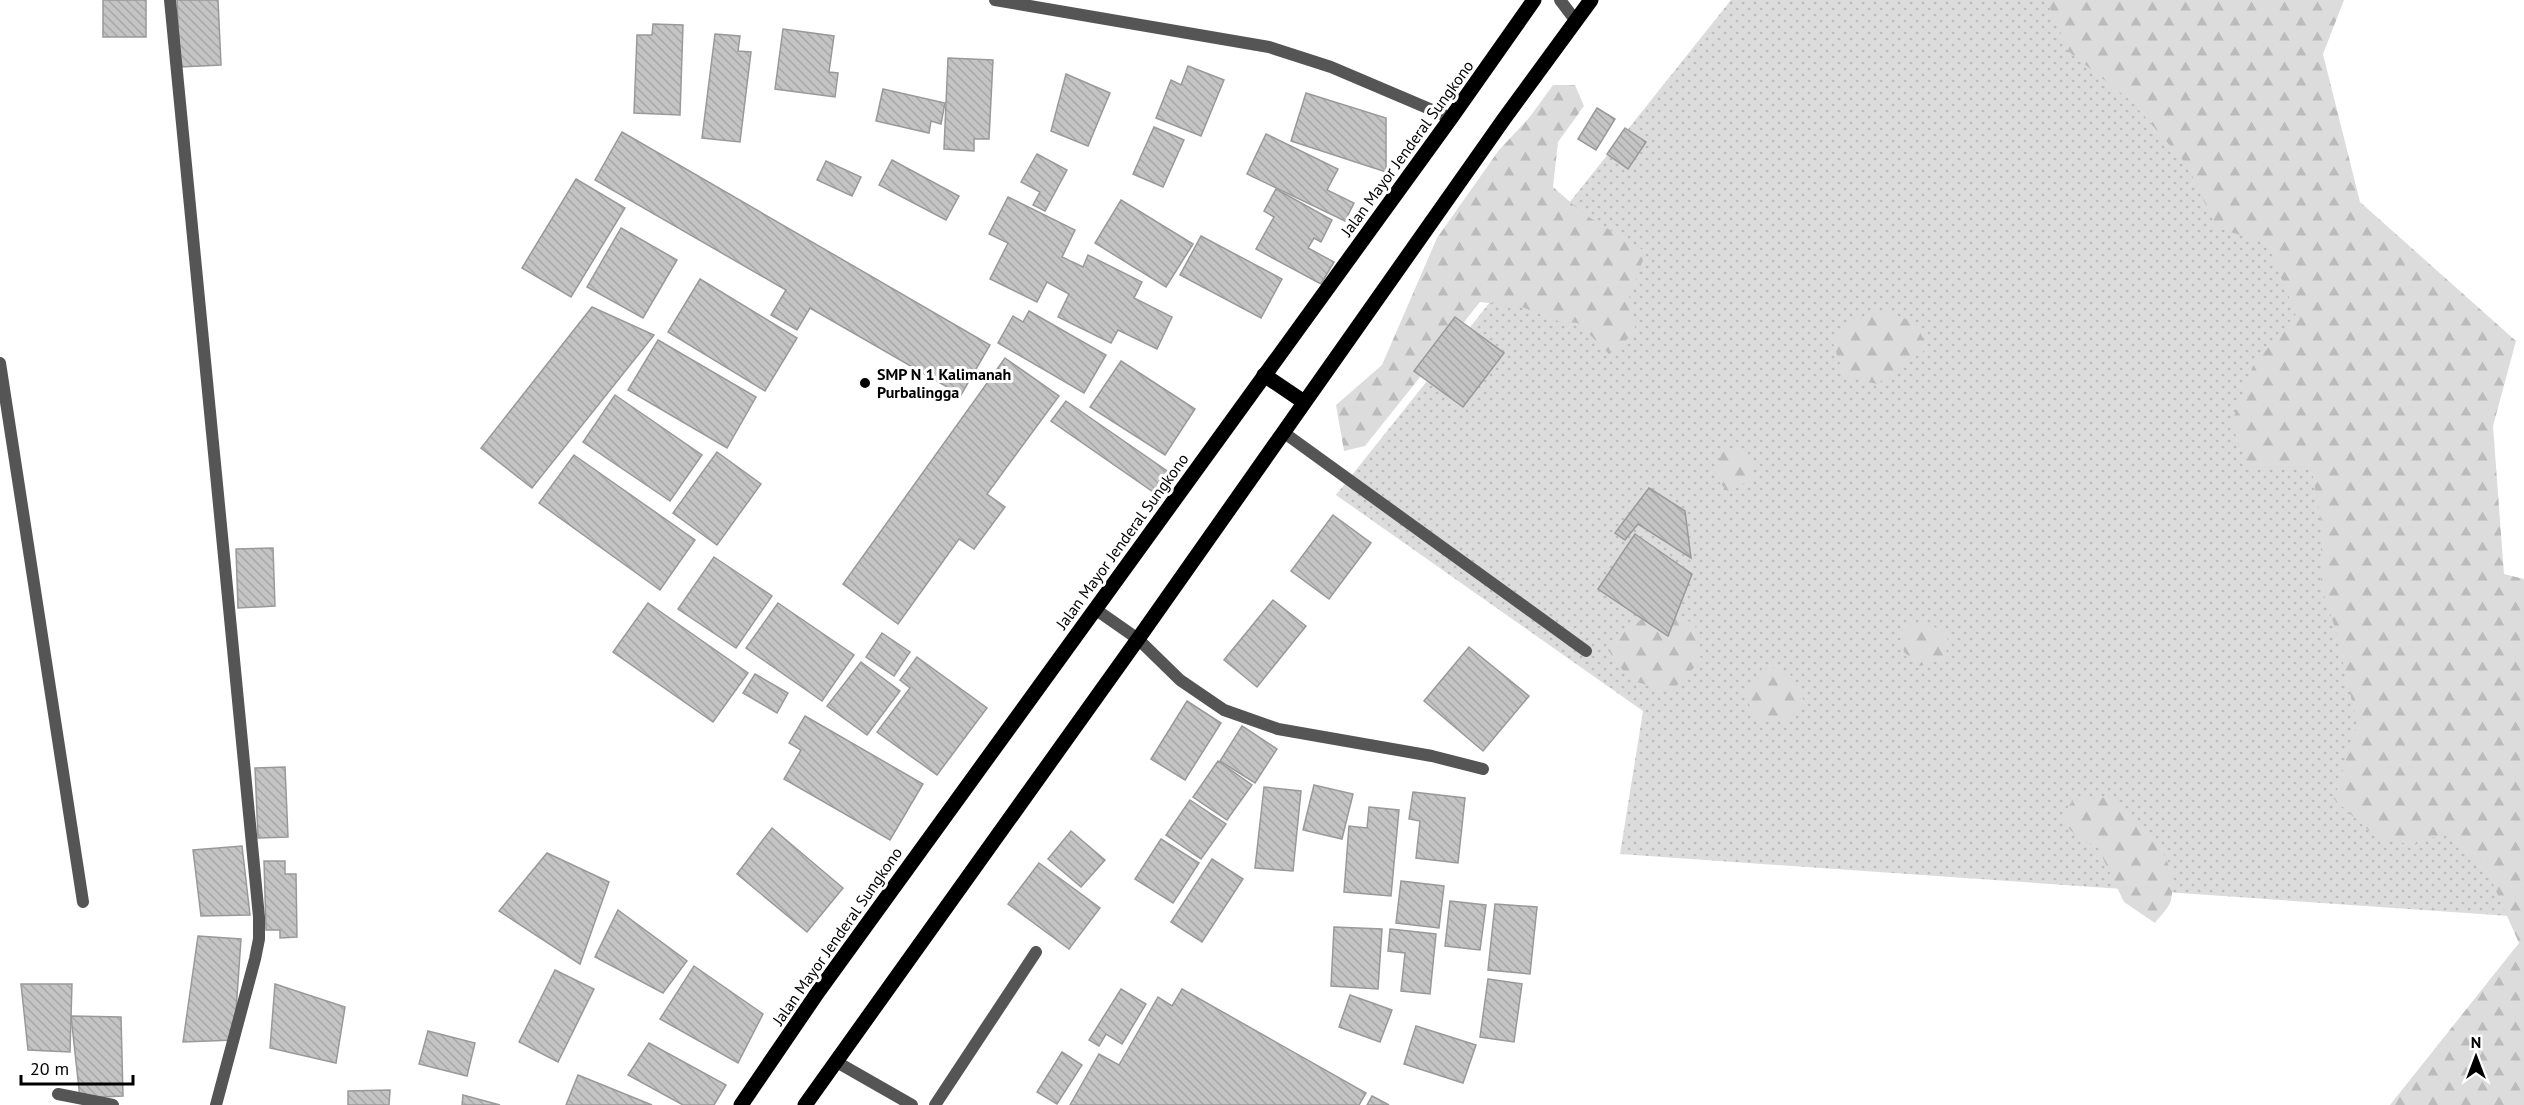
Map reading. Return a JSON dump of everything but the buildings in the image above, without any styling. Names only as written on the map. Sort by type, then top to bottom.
[{"type":"main road","name":"Jalan Mayor Jenderal Sungkono","points":[[741,1105],[818,992],[1534,0]]},
{"type":"main road","points":[[805,1105],[1591,0]]},
{"type":"main road","points":[[1264,375],[1304,402]]},
{"type":"street","points":[[170,0],[259,917],[259,939],[255,959],[216,1105]]},
{"type":"street","points":[[995,0],[1269,47],[1331,67],[1451,118]]},
{"type":"street","points":[[1560,0],[1576,21]]},
{"type":"street","points":[[0,363],[2,393],[83,902]]},
{"type":"street","points":[[1283,432],[1586,651]]},
{"type":"street","points":[[1095,609],[1138,639],[1180,680],[1224,710],[1278,729],[1432,756],[1483,769]]},
{"type":"street","points":[[935,1105],[1036,952]]},
{"type":"street","points":[[835,1061],[912,1105]]},
{"type":"street","points":[[58,1094],[113,1105]]},
{"type":"green space","points":[[1731,0],[2047,0],[2249,71],[2524,917],[1620,854],[1643,711],[1336,495]]},
{"type":"green space","points":[[2047,0],[2344,0],[2323,54],[2360,202],[2516,341],[2493,426],[2504,574],[2524,579],[2524,1105],[2390,1105],[2519,943],[2485,866],[2447,832],[2414,845],[2377,838],[2334,799],[2357,723],[2335,628],[2321,586],[2321,522],[2311,466],[2249,466],[2231,424],[2253,366],[2296,314],[2267,243],[2217,228],[2187,165],[2132,102],[2068,51]]},
{"type":"green space","points":[[1553,85],[1575,85],[1584,106],[1558,142],[1553,187],[1584,214],[1646,252],[1629,298],[1636,332],[1609,354],[1578,323],[1558,321],[1522,307],[1480,302],[1365,446],[1344,451],[1336,405],[1382,365],[1437,238],[1499,150],[1529,118]]},
{"type":"green space","points":[[1886,312],[1915,322],[1928,348],[1877,384],[1844,376],[1833,343],[1850,319]]},
{"type":"green space","points":[[1724,446],[1746,453],[1755,476],[1729,493],[1714,476]]},
{"type":"green space","points":[[1658,608],[1695,624],[1701,660],[1671,692],[1630,680],[1608,650],[1625,631]]},
{"type":"green space","points":[[1925,622],[1948,634],[1946,659],[1920,666],[1904,652],[1900,629]]},
{"type":"green space","points":[[1764,666],[1789,672],[1805,703],[1787,720],[1755,721],[1745,692]]},
{"type":"green space","points":[[2075,797],[2115,798],[2157,843],[2165,856],[2173,885],[2170,903],[2155,923],[2124,902],[2097,846],[2080,840],[2060,819]]},
{"type":"place","name":"SMP N 1 Kalimanah Purbalingga","points":[[865,383]]}]
